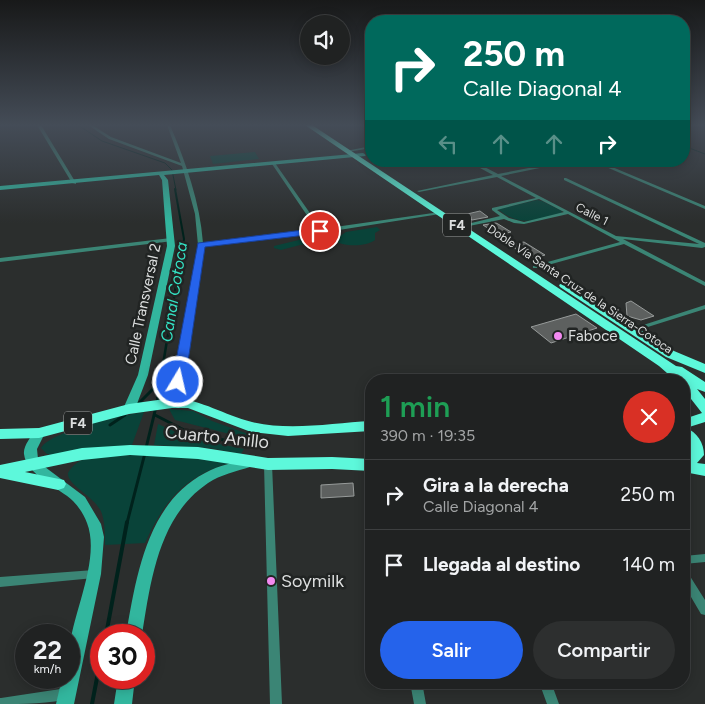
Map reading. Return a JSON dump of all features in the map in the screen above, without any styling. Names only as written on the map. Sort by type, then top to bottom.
[{"type":"highway","name":"Doble Vía Santa Cruz de la Sierra-Cotoca","points":[[375,167],[440,213],[466,226],[535,267],[633,330],[667,358],[679,374]]},
{"type":"highway","name":"Doble Vía Santa Cruz de la Sierra-Cotoca","points":[[381,167],[419,191],[466,226],[667,358],[705,369]]},
{"type":"highway","points":[[667,358],[705,375]]},
{"type":"highway","points":[[667,358],[685,374]]},
{"type":"highway","points":[[690,378],[705,388]]},
{"type":"highway","name":"Doble Vía Santa Cruz de la Sierra-Cotoca","points":[[690,389],[705,409]]},
{"type":"highway","name":"Cuarto Anillo","points":[[0,434],[39,433],[129,409],[172,403],[190,404],[251,427],[288,431],[365,427]]},
{"type":"highway","points":[[690,422],[705,416]]},
{"type":"highway","points":[[336,429],[365,431]]},
{"type":"highway","points":[[690,435],[705,436]]},
{"type":"highway","points":[[690,440],[695,444],[697,450],[696,455],[690,460]]},
{"type":"highway","name":"Cuarto Anillo","points":[[0,472],[34,463],[106,451],[130,450],[198,453],[260,463],[365,465]]},
{"type":"highway","points":[[690,457],[705,457]]},
{"type":"highway","points":[[332,463],[365,460]]},
{"type":"highway","points":[[690,467],[705,470]]},
{"type":"highway","points":[[0,472],[58,484]]},
{"type":"street","points":[[59,158],[73,182]]},
{"type":"street","points":[[155,158],[183,170],[274,164],[319,158]]},
{"type":"street","points":[[179,158],[199,215],[201,245],[178,382],[184,398],[190,404]]},
{"type":"street","points":[[0,189],[306,158]]},
{"type":"street","points":[[274,164],[320,231]]},
{"type":"street","name":"Calle 1","points":[[482,167],[705,284]]},
{"type":"street","points":[[419,191],[540,167]]},
{"type":"street","points":[[608,167],[705,208]]},
{"type":"street","name":"Calle Transversal 2","points":[[129,409],[144,374],[171,240],[164,173]]},
{"type":"street","points":[[565,179],[705,246]]},
{"type":"street","points":[[540,198],[495,207],[494,209],[504,217],[524,223],[568,213]]},
{"type":"street","points":[[201,245],[320,231],[440,213]]},
{"type":"street","points":[[466,226],[504,217]]},
{"type":"street","points":[[615,237],[705,246]]},
{"type":"street","points":[[0,260],[171,240]]},
{"type":"street","points":[[535,267],[624,242]]},
{"type":"street","points":[[633,330],[705,307]]},
{"type":"street","points":[[1,704],[66,699],[98,552],[92,518],[73,493],[58,484],[34,463],[30,454],[33,442],[39,433]]},
{"type":"street","points":[[136,624],[152,549],[160,528],[172,510],[208,477],[260,463],[276,704]]},
{"type":"street","points":[[690,559],[705,558]]},
{"type":"street","points":[[0,582],[94,574]]},
{"type":"street","points":[[690,586],[705,610]]},
{"type":"street","points":[[123,704],[125,689]]},
{"type":"street","points":[[417,689],[420,704]]},
{"type":"street","points":[[548,689],[553,704]]},
{"type":"green space","points":[[211,158],[259,159],[213,164]]},
{"type":"green space","points":[[537,200],[562,211],[561,213],[544,218],[528,221],[513,218],[498,209]]},
{"type":"green space","points":[[377,227],[380,230],[375,233],[375,240],[366,244],[348,245],[334,240],[281,250],[274,248],[274,246],[307,238],[337,238],[346,232]]},
{"type":"green space","points":[[169,409],[193,411],[212,421],[251,435],[249,439],[175,420]]},
{"type":"green space","points":[[144,412],[132,445],[104,447],[54,455],[47,454],[41,448],[47,442],[73,430],[105,420]]},
{"type":"green space","points":[[158,424],[189,438],[244,449],[241,454],[210,448],[154,445]]},
{"type":"green space","points":[[171,455],[229,463],[200,476],[188,483],[177,493],[160,515],[145,543],[105,545],[102,514],[94,502],[69,478],[68,473],[73,466],[80,461],[97,456]]},
{"type":"building","points":[[480,211],[488,217],[472,220],[463,215]]},
{"type":"building","points":[[496,223],[511,232],[498,235],[483,225]]},
{"type":"building","points":[[524,242],[545,255],[531,259],[510,245]]},
{"type":"building","points":[[631,301],[654,316],[641,320],[627,316],[626,303]]},
{"type":"building","name":"Faboce","points":[[576,314],[597,328],[551,343],[531,327]]},
{"type":"building","points":[[353,483],[354,496],[321,498],[321,485]]},
{"type":"waterway","name":"Canal Cotoca","points":[[150,158],[165,163],[172,170],[176,190]]},
{"type":"waterway","name":"Canal Cotoca","points":[[175,189],[184,239],[178,275]]},
{"type":"waterway","name":"Canal Cotoca","points":[[160,383],[178,273]]},
{"type":"waterway","points":[[137,405],[160,382],[157,402]]},
{"type":"waterway","name":"Canal Cotoca","points":[[146,448],[156,407]]},
{"type":"waterway","points":[[110,425],[125,415]]},
{"type":"waterway","points":[[155,415],[186,431],[240,444]]},
{"type":"waterway","name":"Canal Cotoca","points":[[127,523],[145,453]]},
{"type":"waterway","name":"Canal Cotoca","points":[[108,624],[127,522]]},
{"type":"waterway","name":"Canal Cotoca","points":[[92,704],[95,689]]},
{"type":"place","name":"Faboce","points":[[558,336]]},
{"type":"place","name":"Soymilk","points":[[271,581]]},
{"type":"route","points":[[178,382],[201,245],[320,231]]}]
